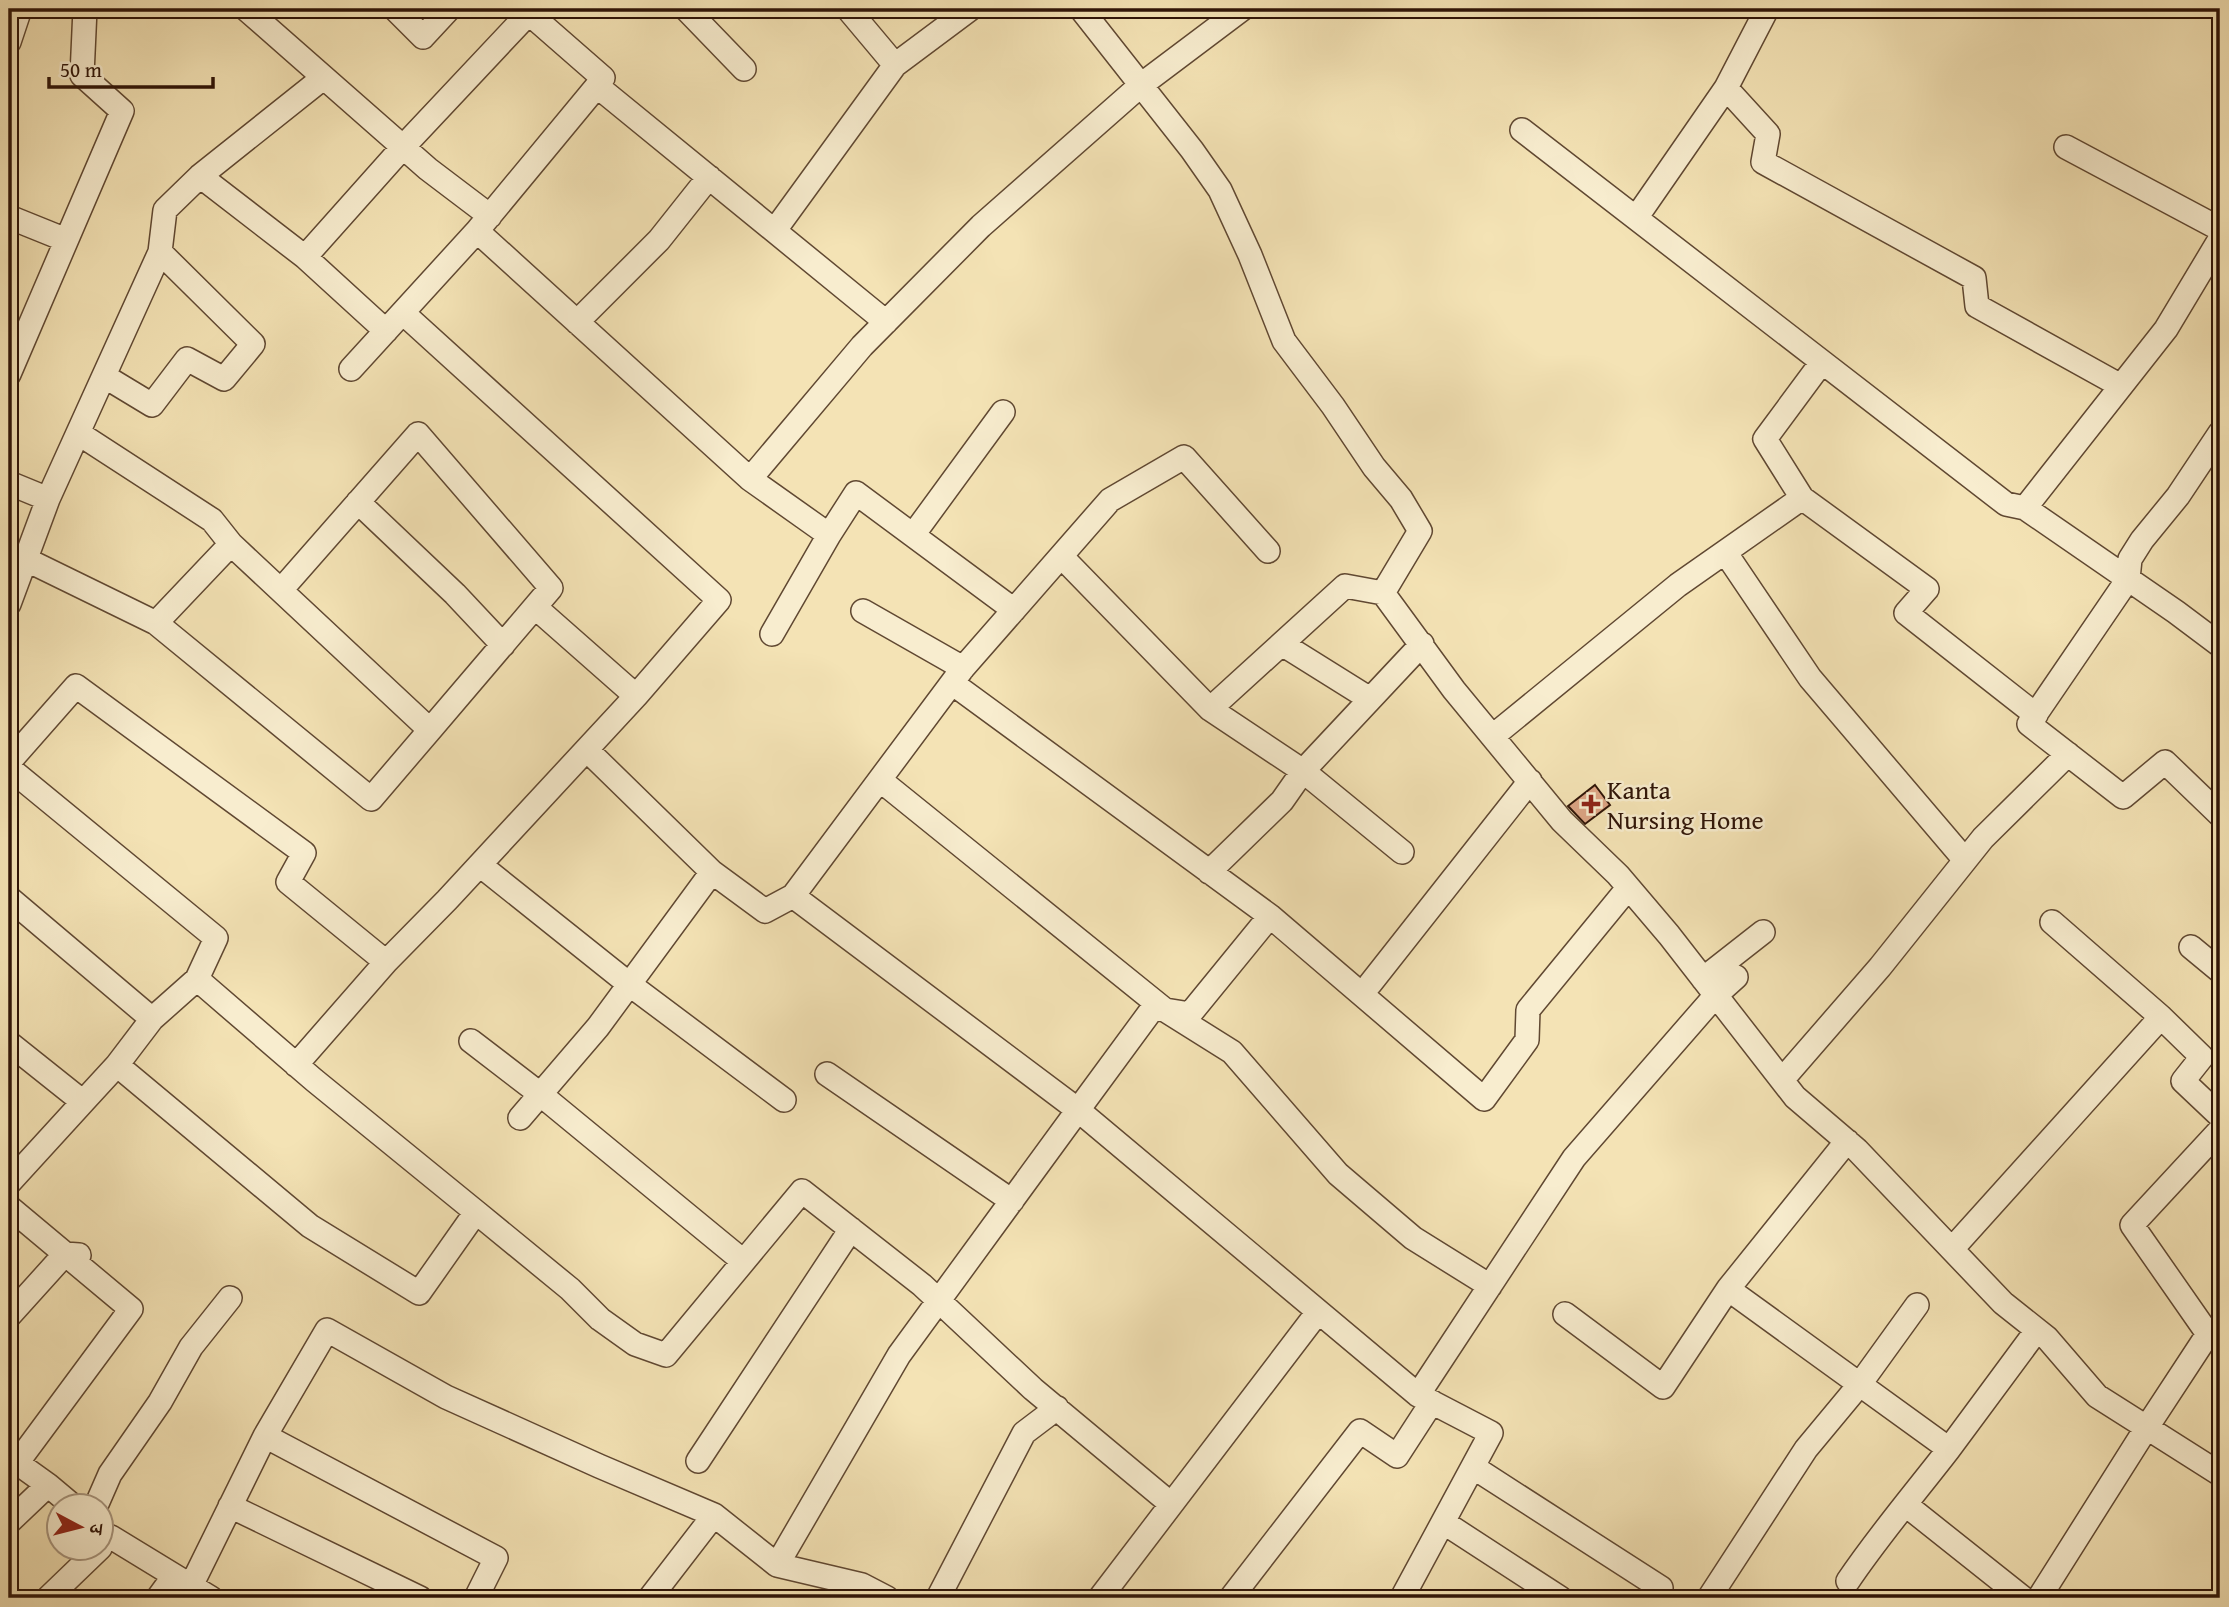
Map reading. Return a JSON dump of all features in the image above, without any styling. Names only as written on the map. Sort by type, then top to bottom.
[{"type":"street","points":[[9,42],[20,9]]},
{"type":"street","points":[[9,374],[122,111],[82,75],[85,9]]},
{"type":"street","points":[[246,9],[403,147],[484,224],[576,322],[750,479],[829,535]]},
{"type":"street","points":[[395,9],[423,37],[449,9]]},
{"type":"street","points":[[686,9],[744,69]]},
{"type":"street","points":[[848,9],[895,65]]},
{"type":"street","points":[[775,230],[895,65],[970,9]]},
{"type":"street","points":[[1083,9],[1220,190],[1250,255],[1284,341],[1374,467],[1401,499],[1420,531],[1383,593]]},
{"type":"street","points":[[750,479],[862,346],[981,226],[1141,85],[1242,9]]},
{"type":"street","points":[[1636,218],[1726,88],[1767,9]]},
{"type":"street","points":[[304,257],[526,11],[603,78]]},
{"type":"street","points":[[9,604],[48,499],[160,251],[165,210],[200,176],[323,78]]},
{"type":"street","points":[[351,369],[484,224],[597,86],[886,322]]},
{"type":"street","points":[[1726,88],[1768,134],[1763,162],[1974,278],[1977,306],[2122,386]]},
{"type":"street","points":[[1522,130],[2006,505],[2025,508],[2220,645]]},
{"type":"street","points":[[2066,147],[2220,229]]},
{"type":"street","points":[[200,176],[304,257],[386,331]]},
{"type":"street","points":[[576,322],[659,240],[709,177]]},
{"type":"street","points":[[9,217],[66,240]]},
{"type":"street","points":[[2025,508],[2166,329],[2220,239]]},
{"type":"street","points":[[103,376],[152,405],[187,359],[224,379],[253,344],[160,251]]},
{"type":"street","points":[[296,1065],[386,962],[587,750],[719,600],[403,313]]},
{"type":"street","points":[[1822,362],[1765,439],[1802,499],[1927,589],[1906,613],[2036,715]]},
{"type":"street","points":[[913,535],[1003,412]]},
{"type":"street","points":[[78,433],[212,520],[231,544],[430,730]]},
{"type":"street","points":[[2220,433],[2178,496],[2142,540],[2130,559],[2128,579],[2029,724],[2123,797],[2165,762],[2220,815]]},
{"type":"street","points":[[25,559],[156,623],[371,799],[551,588],[418,434],[281,590]]},
{"type":"street","points":[[587,750],[712,872],[765,911],[793,896],[957,675],[1110,500],[1184,457],[1268,551]]},
{"type":"street","points":[[9,484],[48,499]]},
{"type":"street","points":[[772,634],[856,494],[1014,610]]},
{"type":"street","points":[[1493,736],[1678,585],[1802,499]]},
{"type":"street","points":[[358,502],[455,593],[503,645]]},
{"type":"street","points":[[156,623],[231,544]]},
{"type":"street","points":[[1725,552],[1810,678],[1965,860]]},
{"type":"street","points":[[1061,556],[1210,709],[1303,771],[1402,852]]},
{"type":"street","points":[[1210,709],[1345,586],[1383,593],[1454,690],[1562,821],[1628,888],[1795,1097],[1847,1141],[2003,1303],[2047,1338],[2096,1396],[2220,1474]]},
{"type":"street","points":[[535,607],[636,696]]},
{"type":"street","points":[[863,611],[957,675],[1209,872],[1270,916],[1484,1099],[1527,1040],[1528,1010],[1628,888]]},
{"type":"street","points":[[1282,643],[1370,699]]},
{"type":"street","points":[[1209,872],[1282,801],[1303,771],[1422,645]]},
{"type":"street","points":[[9,762],[76,686],[304,853],[288,882],[386,962]]},
{"type":"street","points":[[1782,1080],[1880,967],[1983,838],[2068,754]]},
{"type":"street","points":[[9,768],[216,938],[197,979],[152,1019],[117,1065],[9,1183]]},
{"type":"street","points":[[880,780],[1165,1010],[1232,1052],[1338,1174],[1413,1238],[1490,1286]]},
{"type":"street","points":[[1370,984],[1530,781]]},
{"type":"street","points":[[480,865],[629,984],[784,1100]]},
{"type":"street","points":[[520,1118],[597,1027],[712,872]]},
{"type":"street","points":[[793,896],[1078,1110],[1425,1399],[1491,1433],[1402,1598]]},
{"type":"street","points":[[9,898],[152,1019]]},
{"type":"street","points":[[777,1564],[899,1356],[1153,1008],[1190,1014],[1270,916]]},
{"type":"street","points":[[2052,922],[2161,1017],[2202,1057],[2183,1081],[2220,1116]]},
{"type":"street","points":[[1231,1598],[1360,1431],[1397,1456],[1425,1399],[1490,1286],[1574,1158],[1709,987],[1763,932]]},
{"type":"street","points":[[2192,947],[2220,971]]},
{"type":"street","points":[[1709,987],[1736,978]]},
{"type":"street","points":[[197,979],[296,1065],[570,1289],[600,1319],[635,1344],[666,1355],[802,1191],[939,1301],[1057,1408],[1171,1504]]},
{"type":"street","points":[[1952,1249],[2068,1117],[2161,1017]]},
{"type":"street","points":[[471,1041],[540,1094],[743,1261]]},
{"type":"street","points":[[9,1043],[83,1102]]},
{"type":"street","points":[[117,1065],[310,1226],[419,1293],[476,1212]]},
{"type":"street","points":[[827,1074],[1012,1201]]},
{"type":"street","points":[[2039,1598],[2208,1334],[2132,1225],[2220,1130]]},
{"type":"street","points":[[1565,1314],[1663,1387],[1728,1289],[1847,1141]]},
{"type":"street","points":[[9,1207],[131,1309],[13,1460],[56,1492]]},
{"type":"street","points":[[698,1461],[851,1229]]},
{"type":"street","points":[[65,1254],[88,1256]]},
{"type":"street","points":[[9,1316],[65,1254]]},
{"type":"street","points":[[1728,1289],[1949,1449]]},
{"type":"street","points":[[102,1492],[110,1474],[160,1402],[191,1347],[230,1298]]},
{"type":"street","points":[[1709,1598],[1806,1449],[1860,1384],[1917,1305]]},
{"type":"street","points":[[1100,1598],[1318,1312]]},
{"type":"street","points":[[158,1598],[182,1581],[230,1506],[265,1436],[327,1330],[446,1397],[714,1515],[777,1564],[862,1586],[887,1598]]},
{"type":"street","points":[[1848,1581],[1877,1536],[1906,1505],[2037,1330]]},
{"type":"street","points":[[938,1598],[1024,1433],[1057,1408]]},
{"type":"street","points":[[265,1436],[496,1558],[476,1598]]},
{"type":"street","points":[[1473,1467],[1661,1588]]},
{"type":"street","points":[[9,1522],[48,1486]]},
{"type":"street","points":[[1906,1505],[2023,1598]]},
{"type":"street","points":[[230,1506],[420,1598]]},
{"type":"street","points":[[655,1596],[714,1515]]},
{"type":"street","points":[[1443,1522],[1560,1598]]},
{"type":"street","points":[[116,1546],[211,1598]]},
{"type":"street","points":[[48,1598],[83,1562]]},
{"type":"building","points":[[1595,785],[1610,805],[1585,824],[1568,806]]},
{"type":"place","name":"Kanta Nursing Home","points":[[1591,804]]}]
